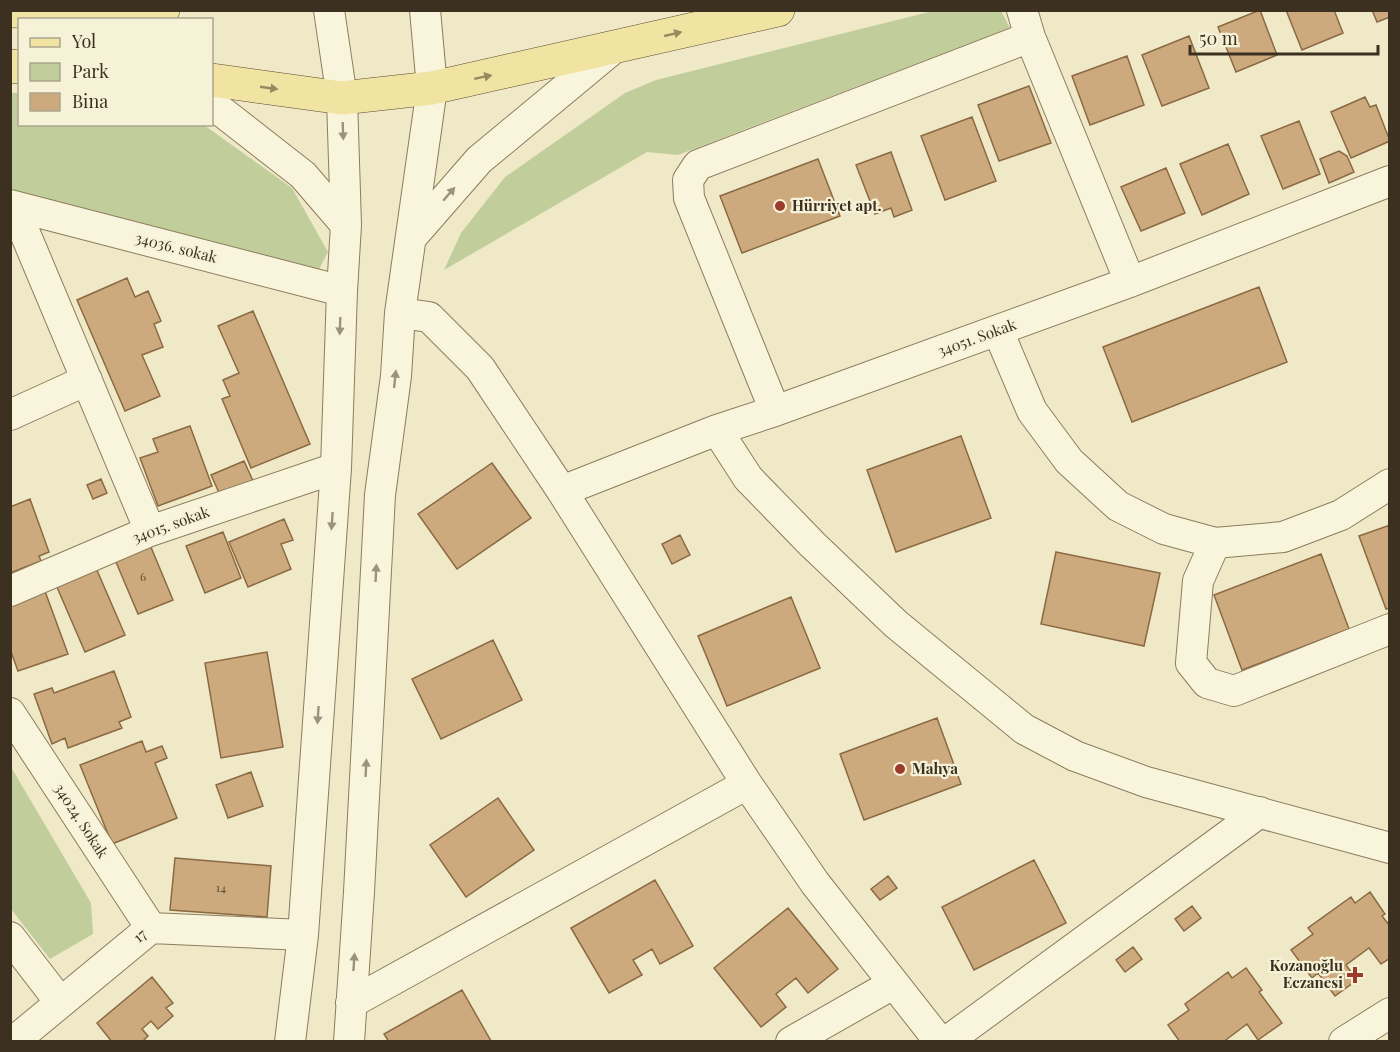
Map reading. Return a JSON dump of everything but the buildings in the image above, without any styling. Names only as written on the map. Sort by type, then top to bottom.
[{"type":"main road","points":[[10,10],[107,13],[164,10]]},
{"type":"main road","points":[[213,80],[342,98],[432,88],[778,10]]},
{"type":"street","points":[[291,1041],[303,935],[336,468],[346,225],[342,98],[329,10]]},
{"type":"street","points":[[349,1041],[380,495],[396,375],[400,313],[432,88],[425,10]]},
{"type":"street","points":[[775,411],[690,198],[688,180],[698,165],[1026,24],[1130,282]]},
{"type":"street","points":[[411,238],[479,160],[614,48]]},
{"type":"street","points":[[213,105],[303,175],[346,225]]},
{"type":"street","name":"34051. Sokak","points":[[562,491],[717,430],[1130,282],[1389,181]]},
{"type":"street","points":[[12,206],[150,531]]},
{"type":"street","name":"34036. sokak","points":[[12,206],[342,291]]},
{"type":"street","points":[[400,313],[429,316],[480,368],[562,491],[747,784],[815,883],[940,1041]]},
{"type":"street","points":[[998,331],[1032,411],[1069,461],[1118,506],[1164,529],[1215,543],[1283,537],[1341,514],[1389,484]]},
{"type":"street","points":[[10,415],[87,380]]},
{"type":"street","points":[[717,430],[748,478],[812,543],[896,624],[1024,729],[1075,756],[1146,782],[1389,848]]},
{"type":"street","name":"34015. sokak","points":[[10,591],[150,531],[336,468]]},
{"type":"street","points":[[1215,543],[1198,581],[1191,663],[1207,683],[1234,691],[1389,629]]},
{"type":"street","name":"34024. Sokak","points":[[10,713],[150,928]]},
{"type":"street","points":[[351,1003],[747,784]]},
{"type":"street","points":[[946,1041],[1260,812]]},
{"type":"street","name":"17","points":[[13,1041],[150,928],[303,935]]},
{"type":"street","points":[[10,937],[60,1002]]},
{"type":"street","points":[[791,1041],[893,984]]},
{"type":"street","points":[[1344,1041],[1389,1012]]},
{"type":"green space","points":[[937,10],[1001,11],[1010,28],[678,155],[647,152],[444,270],[461,233],[505,177],[625,93],[656,80]]},
{"type":"green space","points":[[10,93],[18,93],[18,126],[205,126],[292,188],[328,252],[318,271],[11,205]]},
{"type":"green space","points":[[11,767],[91,903],[93,934],[50,959],[11,909]]},
{"type":"place","name":"Hürriyet apt.","points":[[780,206]]},
{"type":"place","name":"Mahya","points":[[900,769]]},
{"type":"place","name":"Kozanoğlu Eczanesi","points":[[1355,975]]}]
